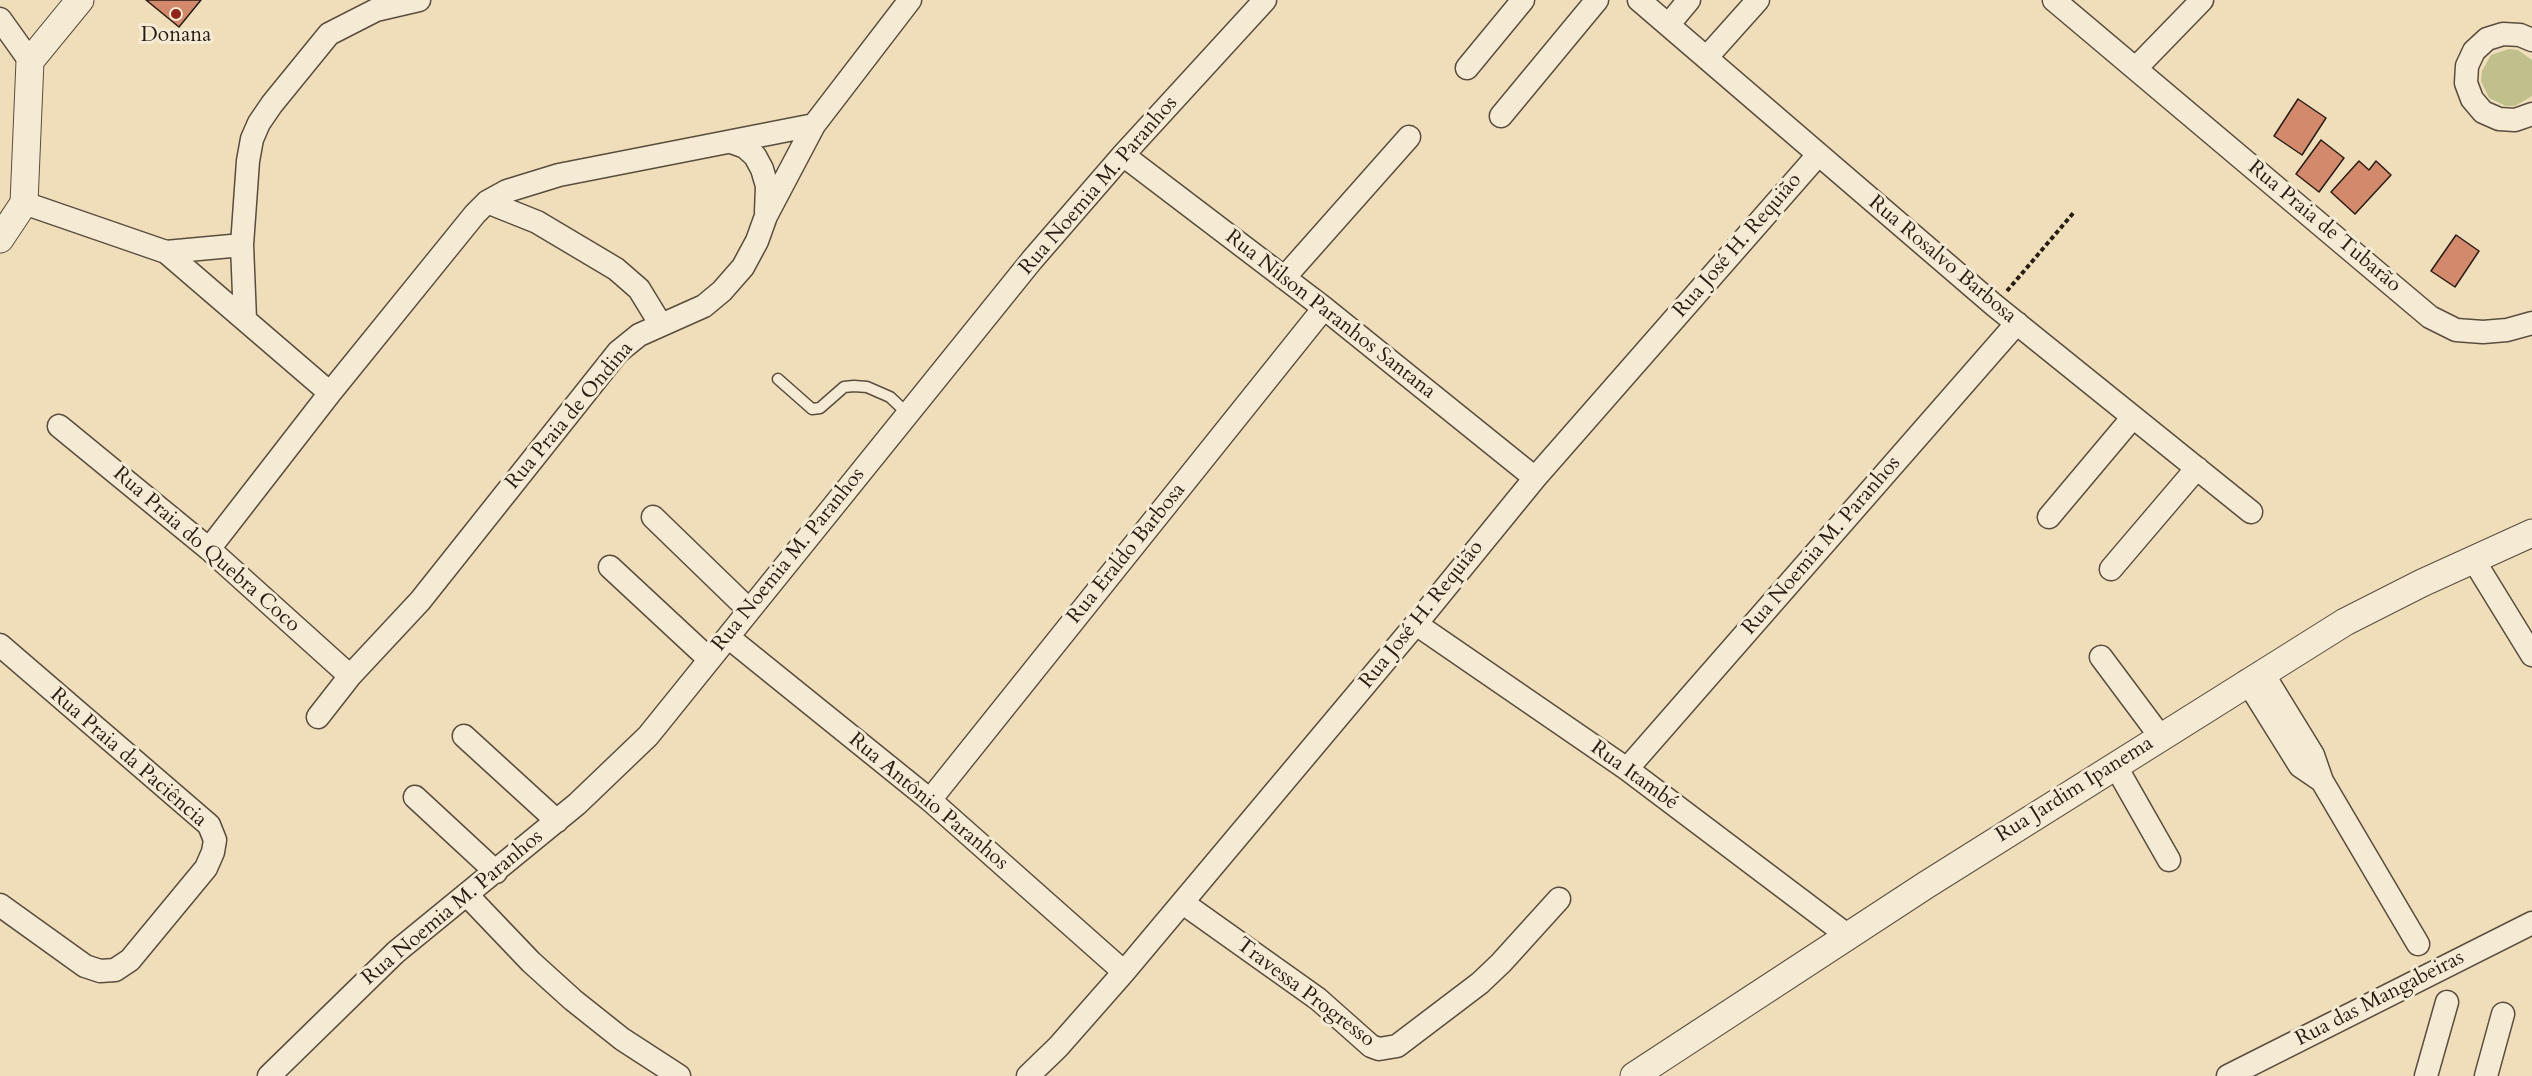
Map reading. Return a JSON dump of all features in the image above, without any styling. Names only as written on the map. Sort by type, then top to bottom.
[{"type":"street","points":[[0,239],[24,202],[30,61],[80,0]]},
{"type":"street","points":[[245,319],[242,245],[248,161],[252,139],[259,123],[329,34],[376,10],[419,0]]},
{"type":"street","name":"Rua Praia de Ondina","points":[[318,717],[350,676],[420,601],[618,352],[639,335],[704,306],[722,291],[743,267],[757,241],[766,216],[814,125],[910,0]]},
{"type":"street","name":"Rua Noemia M. Paranhos","points":[[269,1076],[369,976],[557,821],[610,774],[648,736],[1032,260],[1123,155],[1265,0]]},
{"type":"street","points":[[1467,68],[1523,0]]},
{"type":"street","points":[[1501,116],[1597,0]]},
{"type":"street","name":"Rua Rosalvo Barbosa","points":[[1639,0],[1994,305],[2251,512]]},
{"type":"street","points":[[1669,24],[1689,0]]},
{"type":"street","points":[[1707,57],[1758,0]]},
{"type":"street","name":"Rua Praia de Tubarão","points":[[2054,0],[2430,317],[2456,330],[2483,332],[2507,330],[2532,323]]},
{"type":"street","points":[[2136,68],[2202,0]]},
{"type":"street","points":[[0,18],[30,61]]},
{"type":"street","points":[[2532,40],[2520,35],[2503,34],[2487,39],[2474,51],[2467,66],[2466,83],[2472,99],[2483,112],[2499,119],[2516,120],[2532,114]]},
{"type":"street","points":[[209,549],[330,393],[487,202],[507,191],[559,175],[814,125]]},
{"type":"street","points":[[1284,278],[1409,136]]},
{"type":"street","points":[[731,142],[745,147],[755,156],[762,169],[767,186],[766,216]]},
{"type":"street","name":"Rua Nilson Paranhos Santana","points":[[1123,155],[1324,308],[1535,478]]},
{"type":"street","name":"Rua José H. Requião","points":[[1028,1076],[1058,1047],[1124,972],[1416,624],[1535,478],[1818,155]]},
{"type":"street","points":[[24,202],[166,252],[330,393]]},
{"type":"street","points":[[487,202],[537,222],[616,269],[639,289],[661,325]]},
{"type":"street","points":[[166,252],[242,245]]},
{"type":"street","name":"Rua Eraldo Barbosa","points":[[930,800],[1324,308]]},
{"type":"street","name":"Rua Noemia M. Paranhos","points":[[1627,769],[2017,323]]},
{"type":"street","points":[[2049,517],[2133,417]]},
{"type":"street","name":"Rua Praia do Quebra Coco","points":[[59,426],[209,549],[350,676]]},
{"type":"street","points":[[2110,569],[2197,468]]},
{"type":"street","points":[[653,517],[749,610]]},
{"type":"street","name":"Rua Jardim Ipanema","points":[[1634,1076],[1847,935],[2160,736],[2345,622],[2532,533]]},
{"type":"street","points":[[2473,560],[2532,656]]},
{"type":"street","points":[[610,567],[710,659]]},
{"type":"street","name":"Rua Itambé","points":[[1416,624],[1627,769],[1847,935]]},
{"type":"street","name":"Rua Antônio Paranhos","points":[[728,637],[930,800],[1124,972]]},
{"type":"street","name":"Rua Praia da Paciência","points":[[0,645],[209,825],[215,840],[206,868],[130,960],[115,970],[100,971],[85,966],[0,905]]},
{"type":"street","points":[[2101,657],[2160,736]]},
{"type":"street","points":[[2255,677],[2300,766],[2322,781],[2418,944]]},
{"type":"street","points":[[464,736],[557,821]]},
{"type":"street","points":[[2115,765],[2169,860]]},
{"type":"street","points":[[415,797],[496,872]]},
{"type":"street","points":[[467,895],[531,962],[573,1000],[622,1039],[679,1076]]},
{"type":"street","name":"Travessa Progresso","points":[[1183,903],[1290,978],[1318,999],[1371,1046],[1379,1049],[1397,1046],[1480,983],[1559,899]]},
{"type":"street","name":"Rua das Mangabeiras","points":[[2228,1076],[2532,923]]},
{"type":"street","points":[[2426,1076],[2447,1002]]},
{"type":"street","points":[[2486,1076],[2503,1014]]},
{"type":"lane","points":[[778,379],[812,409],[820,408],[844,387],[854,386],[867,387],[890,397],[908,414]]},
{"type":"path","points":[[1994,305],[2075,211]]},
{"type":"green space","points":[[2509,49],[2518,50],[2532,60],[2532,96],[2515,106],[2506,106],[2489,98],[2481,81],[2482,71],[2491,55]]},
{"type":"building","name":"Donana","points":[[146,0],[201,0],[179,27]]},
{"type":"building","points":[[2298,99],[2326,118],[2302,155],[2274,136]]},
{"type":"building","points":[[2321,140],[2344,158],[2319,192],[2296,174]]},
{"type":"building","points":[[2359,161],[2369,170],[2376,161],[2391,175],[2355,214],[2331,192]]},
{"type":"building","points":[[2456,235],[2479,251],[2455,287],[2431,271]]},
{"type":"place","name":"Donana","points":[[176,14]]}]
